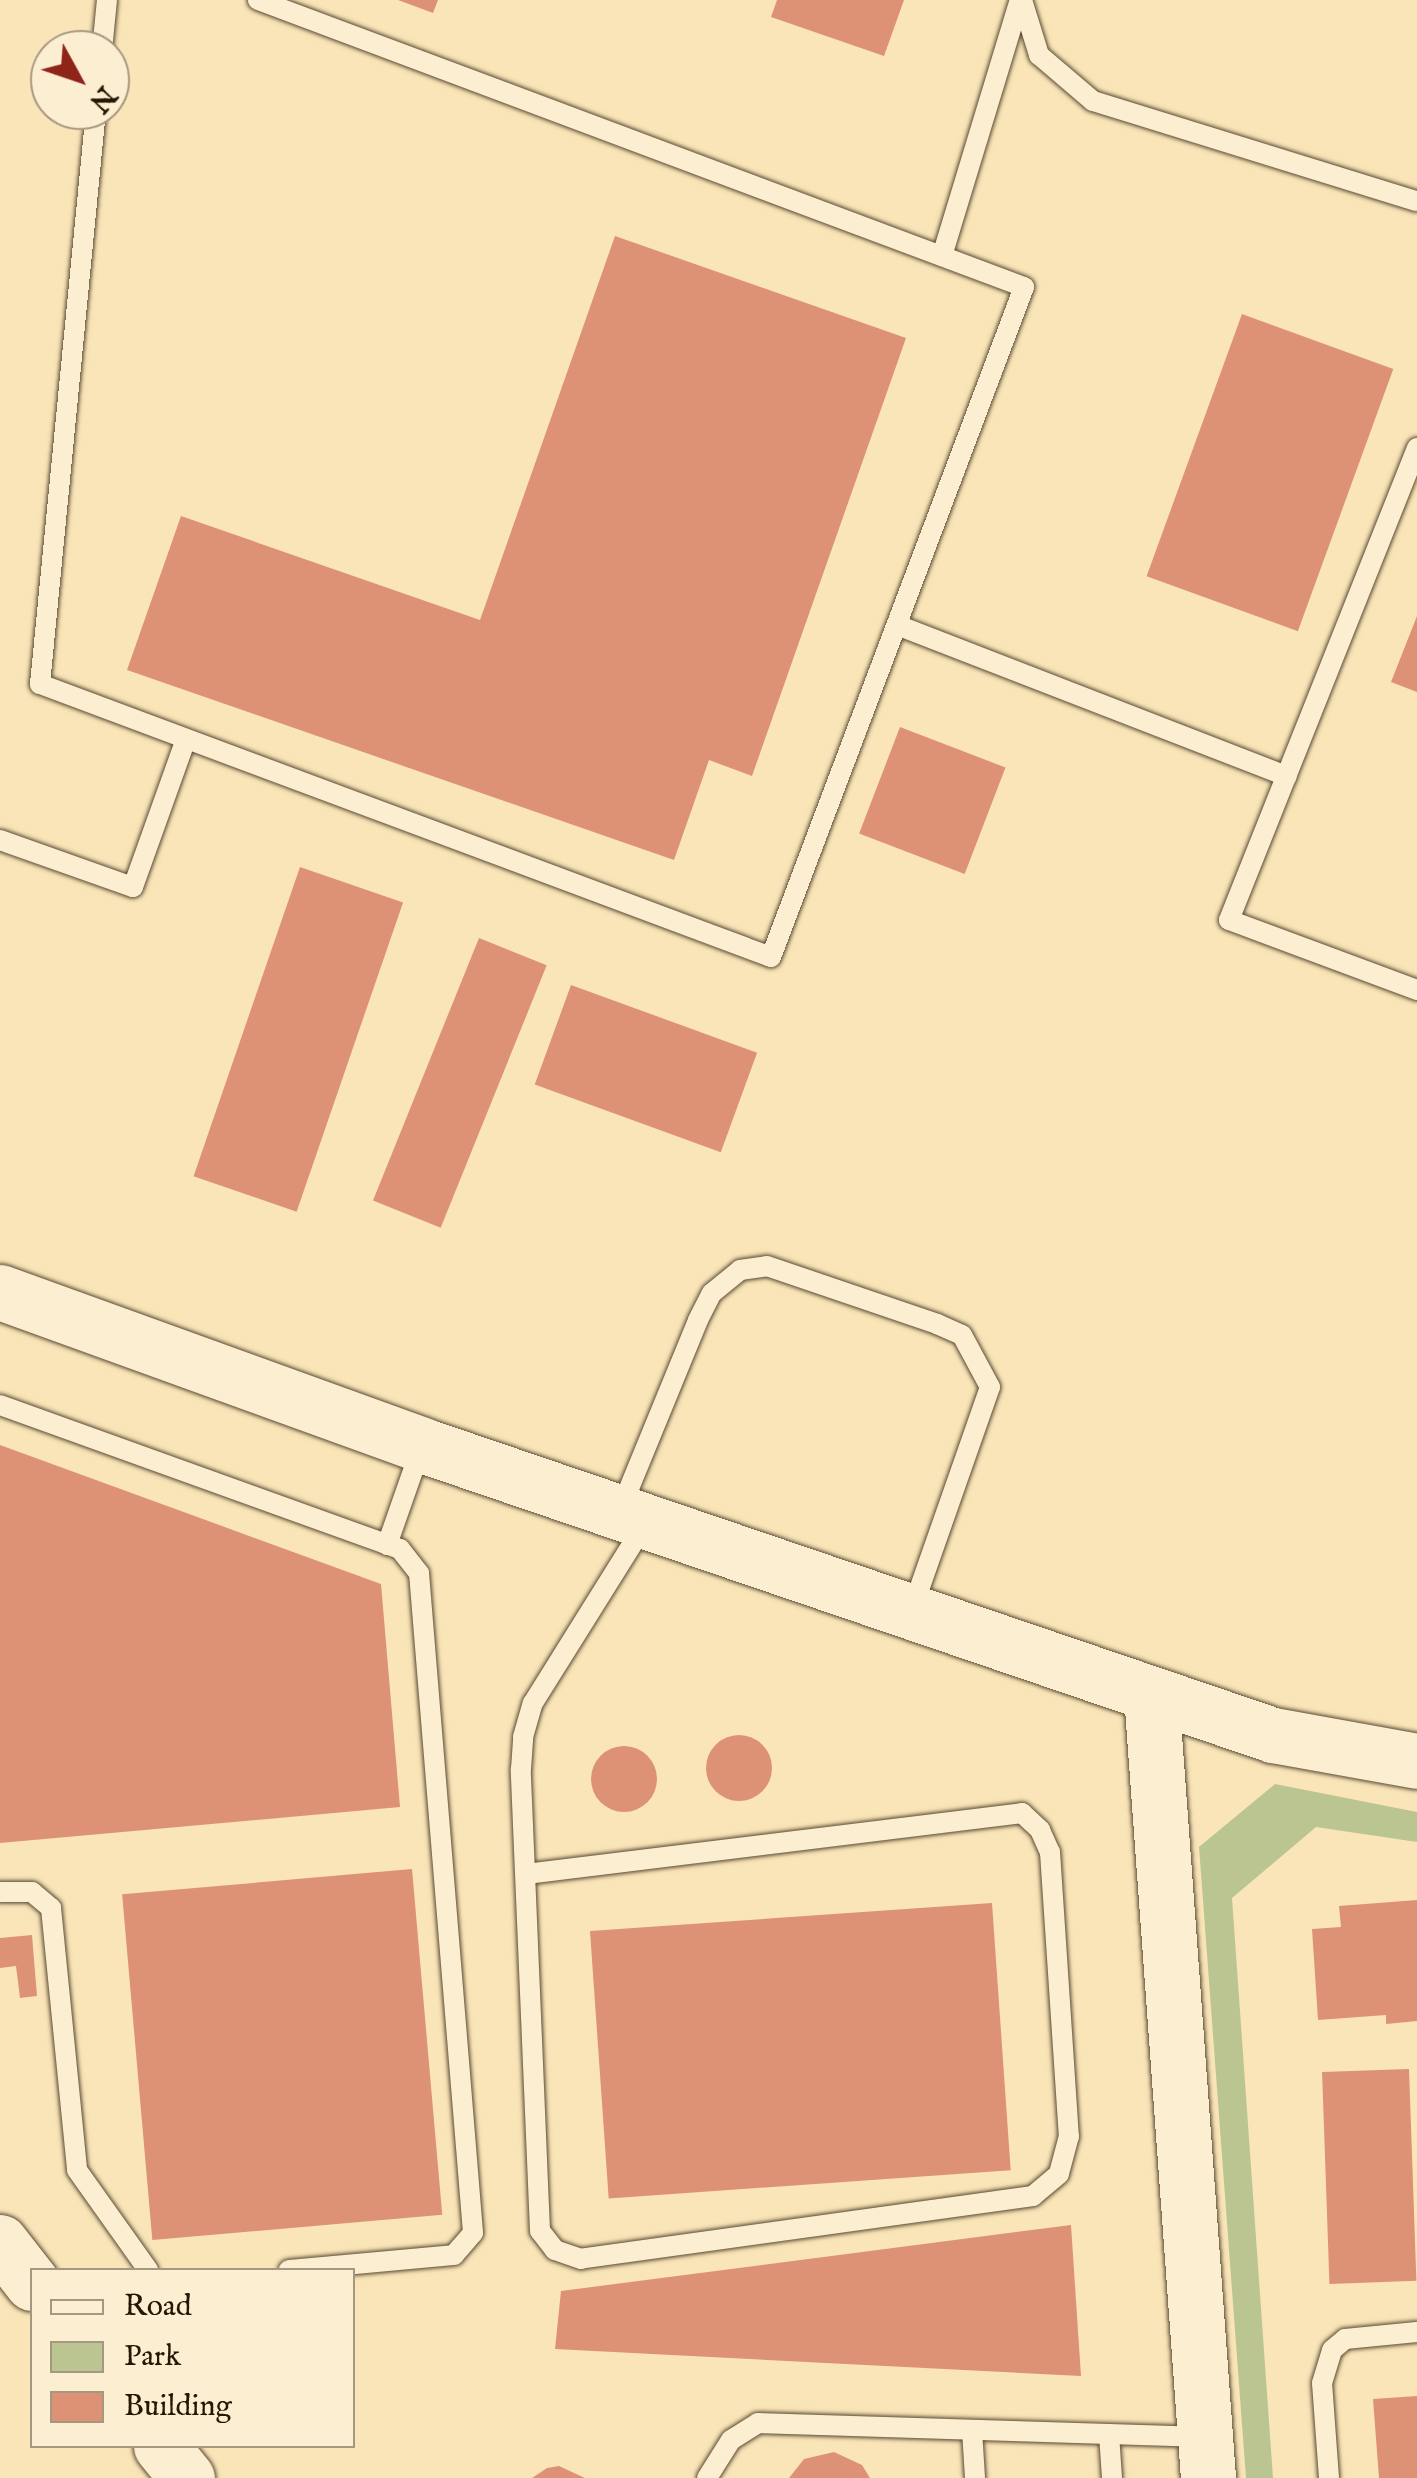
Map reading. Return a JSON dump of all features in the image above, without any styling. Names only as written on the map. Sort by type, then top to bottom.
[{"type":"main road","points":[[0,1292],[422,1445],[1273,1735],[1417,1761]]},
{"type":"main road","points":[[1151,1694],[1206,2458]]},
{"type":"main road","points":[[0,2242],[30,2280]]},
{"type":"main road","points":[[163,2448],[186,2478]]},
{"type":"lane","points":[[104,30],[106,0]]},
{"type":"lane","points":[[94,130],[40,684],[771,957],[1024,287],[258,0]]},
{"type":"lane","points":[[942,256],[1021,0]]},
{"type":"lane","points":[[1021,0],[1039,56],[1093,101],[1417,201]]},
{"type":"lane","points":[[1417,448],[1230,920],[1417,990]]},
{"type":"lane","points":[[897,625],[1287,776]]},
{"type":"lane","points":[[0,840],[133,887],[186,739]]},
{"type":"lane","points":[[526,1874],[1022,1813],[1040,1830],[1050,1852],[1069,2136],[1059,2174],[1033,2196],[582,2260],[555,2250],[540,2231],[521,1769],[532,1703],[632,1517],[712,1293],[740,1270],[767,1266],[937,1324],[962,1335],[981,1359],[990,1386],[911,1612]]},
{"type":"lane","points":[[0,1404],[387,1545],[413,1558],[420,1573],[473,2233],[454,2254],[310,2268]]},
{"type":"lane","points":[[387,1545],[422,1445]]},
{"type":"lane","points":[[0,1892],[32,1892],[52,1908],[77,2170],[147,2268]]},
{"type":"lane","points":[[1329,2478],[1322,2383],[1332,2350],[1345,2339],[1417,2332]]},
{"type":"lane","points":[[708,2478],[730,2440],[758,2423],[1109,2434],[1206,2458]]},
{"type":"lane","points":[[972,2430],[975,2478]]},
{"type":"lane","points":[[1109,2434],[1112,2478]]},
{"type":"green space","points":[[1275,1784],[1417,1812],[1417,1842],[1316,1827],[1232,1898],[1273,2478],[1246,2478],[1199,1847]]},
{"type":"building","points":[[398,0],[438,0],[433,13]]},
{"type":"building","points":[[777,0],[904,0],[884,56],[771,17]]},
{"type":"building","points":[[615,236],[906,338],[752,776],[709,760],[674,860],[127,670],[181,516],[480,620]]},
{"type":"building","points":[[1242,314],[1393,369],[1298,631],[1147,576]]},
{"type":"building","points":[[1417,616],[1417,692],[1391,682]]},
{"type":"building","points":[[900,727],[1005,767],[965,874],[859,833]]},
{"type":"building","points":[[300,867],[403,902],[297,1212],[194,1176]]},
{"type":"building","points":[[479,938],[547,965],[441,1228],[373,1200]]},
{"type":"building","points":[[571,985],[757,1053],[721,1152],[535,1085]]},
{"type":"building","points":[[0,1445],[381,1584],[400,1807],[0,1843]]},
{"type":"building","points":[[739,1735],[752,1737],[762,1745],[770,1755],[770,1781],[762,1791],[752,1799],[739,1801],[726,1799],[716,1791],[708,1781],[706,1768],[708,1755],[716,1745],[726,1737]]},
{"type":"building","points":[[624,1746],[637,1748],[647,1756],[655,1766],[655,1792],[647,1802],[637,1810],[624,1812],[611,1810],[601,1802],[593,1792],[591,1779],[593,1766],[601,1756],[611,1748]]},
{"type":"building","points":[[412,1869],[442,2215],[152,2240],[122,1894]]},
{"type":"building","points":[[1417,1900],[1417,2021],[1386,2024],[1386,2015],[1318,2020],[1312,1929],[1341,1927],[1339,1906]]},
{"type":"building","points":[[992,1903],[1011,2170],[609,2198],[590,1931]]},
{"type":"building","points":[[32,1935],[37,1996],[20,1998],[16,1966],[0,1968],[0,1938]]},
{"type":"building","points":[[1409,2069],[1416,2281],[1329,2284],[1322,2072]]},
{"type":"building","points":[[1071,2225],[1081,2376],[555,2349],[561,2291]]},
{"type":"building","points":[[1417,2396],[1417,2478],[1379,2478],[1373,2399]]},
{"type":"building","points":[[834,2452],[862,2465],[870,2478],[789,2478],[804,2459]]},
{"type":"building","points":[[559,2466],[585,2478],[532,2478],[547,2468]]}]
